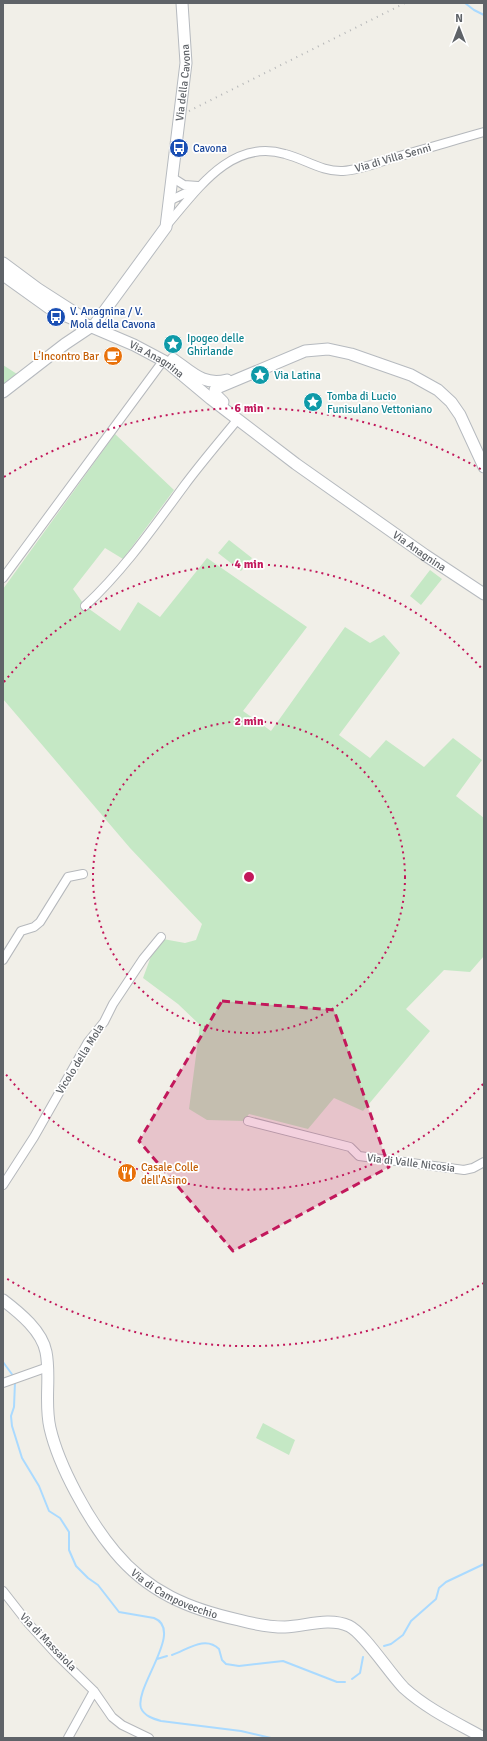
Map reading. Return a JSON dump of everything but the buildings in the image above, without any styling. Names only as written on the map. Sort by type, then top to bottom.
[{"type":"main road","name":"Via della Cavona","points":[[3,392],[60,348],[92,326],[166,227],[172,200],[173,178],[186,63],[182,3]]},
{"type":"main road","name":"Via Anagnina","points":[[3,263],[92,326],[155,349],[205,381],[220,382],[250,375]]},
{"type":"main road","name":"Via Anagnina","points":[[3,275],[48,307],[128,342],[164,361],[259,435],[414,548],[484,594]]},
{"type":"main road","name":"Via Anagnina","points":[[259,435],[215,394],[216,389],[302,352],[328,349],[359,356],[411,375],[433,386],[453,404],[466,426],[484,467]]},
{"type":"main road","name":"Via di Campovecchio","points":[[3,1300],[21,1316],[41,1339],[46,1352],[48,1367],[47,1413],[56,1448],[92,1521],[113,1550],[138,1575],[181,1603],[217,1615],[270,1626],[286,1627],[327,1623],[349,1626],[359,1634],[408,1692],[436,1711],[484,1738]]},
{"type":"street","name":"Via di Villa Senni","points":[[166,227],[200,186],[215,171],[226,163],[255,151],[281,153],[323,168],[343,171],[368,166],[484,132]]},
{"type":"street","points":[[173,178],[184,185],[200,186]]},
{"type":"street","points":[[180,209],[172,200],[200,186]]},
{"type":"street","points":[[3,578],[164,361]]},
{"type":"street","points":[[85,606],[108,584],[127,562],[187,482],[238,419]]},
{"type":"street","points":[[3,960],[21,931],[34,927],[40,922],[68,877],[83,874]]},
{"type":"street","name":"Vicolo della Mola","points":[[3,1185],[34,1137],[88,1042],[104,1022],[113,1004],[142,959],[161,937]]},
{"type":"street","name":"Via di Valle Nicosia","points":[[248,1121],[350,1147],[359,1156],[464,1170],[474,1168],[484,1162]]},
{"type":"street","points":[[4,1382],[48,1367]]},
{"type":"street","name":"Via di Massaiola","points":[[3,1591],[57,1655],[94,1691],[116,1721],[149,1738]]},
{"type":"street","points":[[68,1738],[94,1691]]},
{"type":"highlighted area","points":[[222,1001],[334,1010],[389,1167],[233,1251],[139,1141]]},
{"type":"green space","points":[[3,365],[17,374],[3,386]]},
{"type":"green space","points":[[115,434],[174,490],[123,559],[105,548],[73,589],[85,606],[120,631],[138,602],[160,617],[207,558],[307,627],[243,711],[271,731],[345,627],[370,643],[384,635],[400,653],[339,735],[370,758],[386,740],[424,767],[453,738],[482,760],[456,796],[484,818],[484,956],[470,972],[444,970],[406,1009],[430,1031],[363,1111],[334,1098],[308,1129],[249,1114],[244,1121],[207,1120],[189,1109],[200,1025],[178,1004],[143,978],[154,948],[163,939],[185,943],[196,940],[202,924],[130,848],[3,699],[3,589]]},
{"type":"green space","points":[[229,540],[252,558],[241,571],[218,553]]},
{"type":"green space","points":[[430,570],[442,579],[421,605],[410,596]]},
{"type":"green space","points":[[263,1423],[295,1440],[289,1455],[256,1438]]},
{"type":"waterway","points":[[465,3],[484,15]]},
{"type":"waterway","points":[[3,1362],[14,1377]]},
{"type":"waterway","points":[[15,1382],[14,1407],[11,1416],[12,1426],[22,1458],[39,1486],[49,1511],[60,1518],[69,1532],[69,1550],[76,1566],[88,1578],[98,1585],[119,1612],[154,1618],[162,1624],[164,1634],[162,1646],[144,1687],[141,1699],[142,1711],[150,1717],[161,1721],[241,1731],[271,1738]]},
{"type":"waterway","points":[[384,1646],[391,1644],[403,1635],[411,1621],[436,1599],[439,1588],[446,1582],[484,1564]]},
{"type":"waterway","points":[[172,1655],[196,1645],[208,1643],[219,1649],[222,1660],[226,1664],[239,1666],[283,1661],[337,1682],[345,1682]]},
{"type":"waterway","points":[[157,1659],[167,1656]]},
{"type":"waterway","points":[[352,1679],[360,1673],[363,1657]]},
{"type":"railway","points":[[189,111],[405,3]]},
{"type":"place","name":"Cavona","points":[[179,148]]},
{"type":"place","name":"V. Anagnina / V. Mola della Cavona","points":[[56,317]]},
{"type":"place","name":"Ipogeo delle Ghirlande","points":[[173,344]]},
{"type":"place","name":"L'Incontro Bar","points":[[113,356]]},
{"type":"place","name":"Via Latina","points":[[260,375]]},
{"type":"place","name":"Tomba di Lucio Funisulano Vettoniano","points":[[313,402]]},
{"type":"place","name":"Casale Colle dell'Asino","points":[[127,1173]]}]
